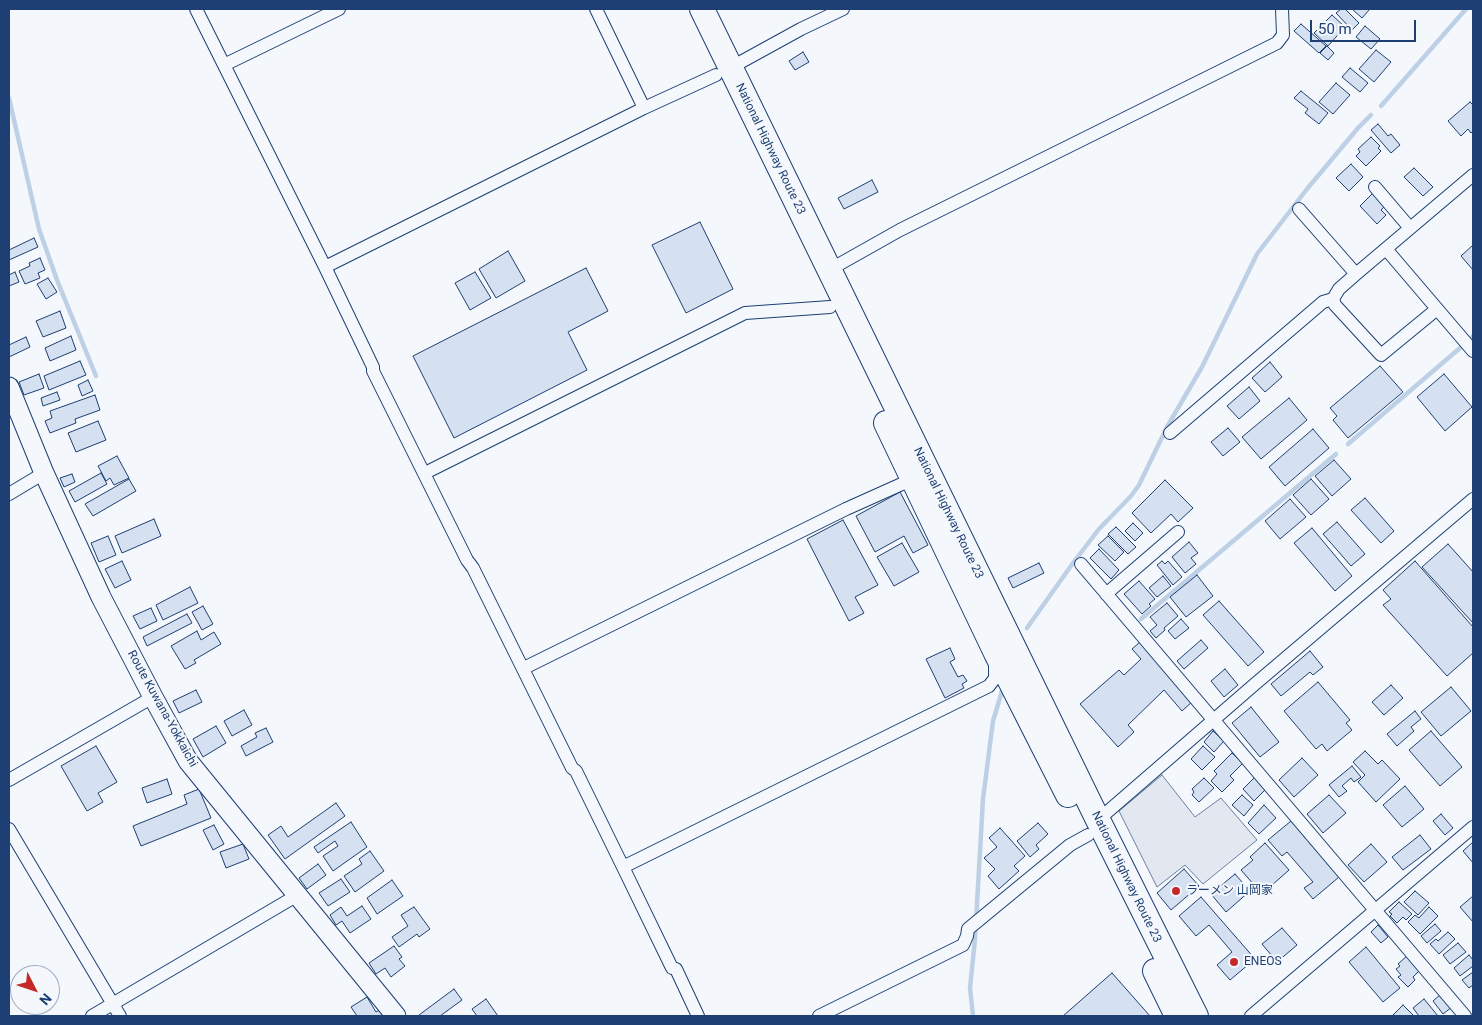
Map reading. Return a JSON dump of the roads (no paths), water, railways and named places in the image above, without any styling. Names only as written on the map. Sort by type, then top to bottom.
[{"type":"highway","name":"National Highway Route 23","points":[[684,9],[723,72],[829,270],[1093,827],[1177,1016]]},
{"type":"highway","name":"National Highway Route 23","points":[[702,9],[723,72],[830,308],[996,653],[1196,1016]]},
{"type":"main road","name":"Route Kuwana-Yokkaichi","points":[[9,387],[44,473],[101,597],[188,761],[296,896],[396,1016]]},
{"type":"street","points":[[196,9],[325,267],[373,367],[373,371],[467,560],[473,568],[524,668],[572,768],[576,771],[672,968],[676,970],[698,1016]]},
{"type":"street","points":[[224,65],[338,9]]},
{"type":"street","points":[[596,9],[644,108]]},
{"type":"street","points":[[325,267],[644,108],[723,72],[801,29],[843,9]]},
{"type":"street","points":[[829,270],[900,230],[1276,43],[1283,35],[1282,9]]},
{"type":"street","points":[[1170,433],[1323,302],[1332,298],[1356,274],[1473,175]]},
{"type":"street","points":[[1375,187],[1410,228]]},
{"type":"street","points":[[1299,209],[1356,274]]},
{"type":"street","points":[[1386,249],[1473,351]]},
{"type":"street","points":[[1332,298],[1336,305],[1381,355],[1437,309]]},
{"type":"street","points":[[424,473],[745,313],[830,308]]},
{"type":"street","points":[[9,494],[44,473]]},
{"type":"street","points":[[524,668],[846,509],[913,479]]},
{"type":"street","points":[[820,1016],[960,946],[966,941],[968,930],[976,923],[1093,827],[1214,720],[1473,499]]},
{"type":"street","points":[[1106,594],[1178,532]]},
{"type":"street","points":[[1081,564],[1465,1016]]},
{"type":"street","points":[[623,866],[988,686],[995,678],[996,653]]},
{"type":"street","points":[[9,780],[153,697]]},
{"type":"street","points":[[1251,1016],[1473,827]]},
{"type":"street","points":[[9,829],[120,1016]]},
{"type":"street","points":[[92,1016],[296,896]]},
{"type":"waterway","points":[[1381,106],[1466,9]]},
{"type":"waterway","points":[[9,98],[39,229],[57,280],[96,376]]},
{"type":"waterway","points":[[1027,628],[1099,529],[1139,485],[1167,427],[1202,367],[1257,254],[1307,189],[1371,115]]},
{"type":"waterway","points":[[1348,444],[1460,348]]},
{"type":"waterway","points":[[1141,619],[1336,454]]},
{"type":"waterway","points":[[973,1016],[970,988],[975,939],[983,799],[993,721],[1002,691]]},
{"type":"place","name":"ラーメン 山岡家","points":[[1176,891]]},
{"type":"place","name":"ENEOS","points":[[1234,962]]}]
